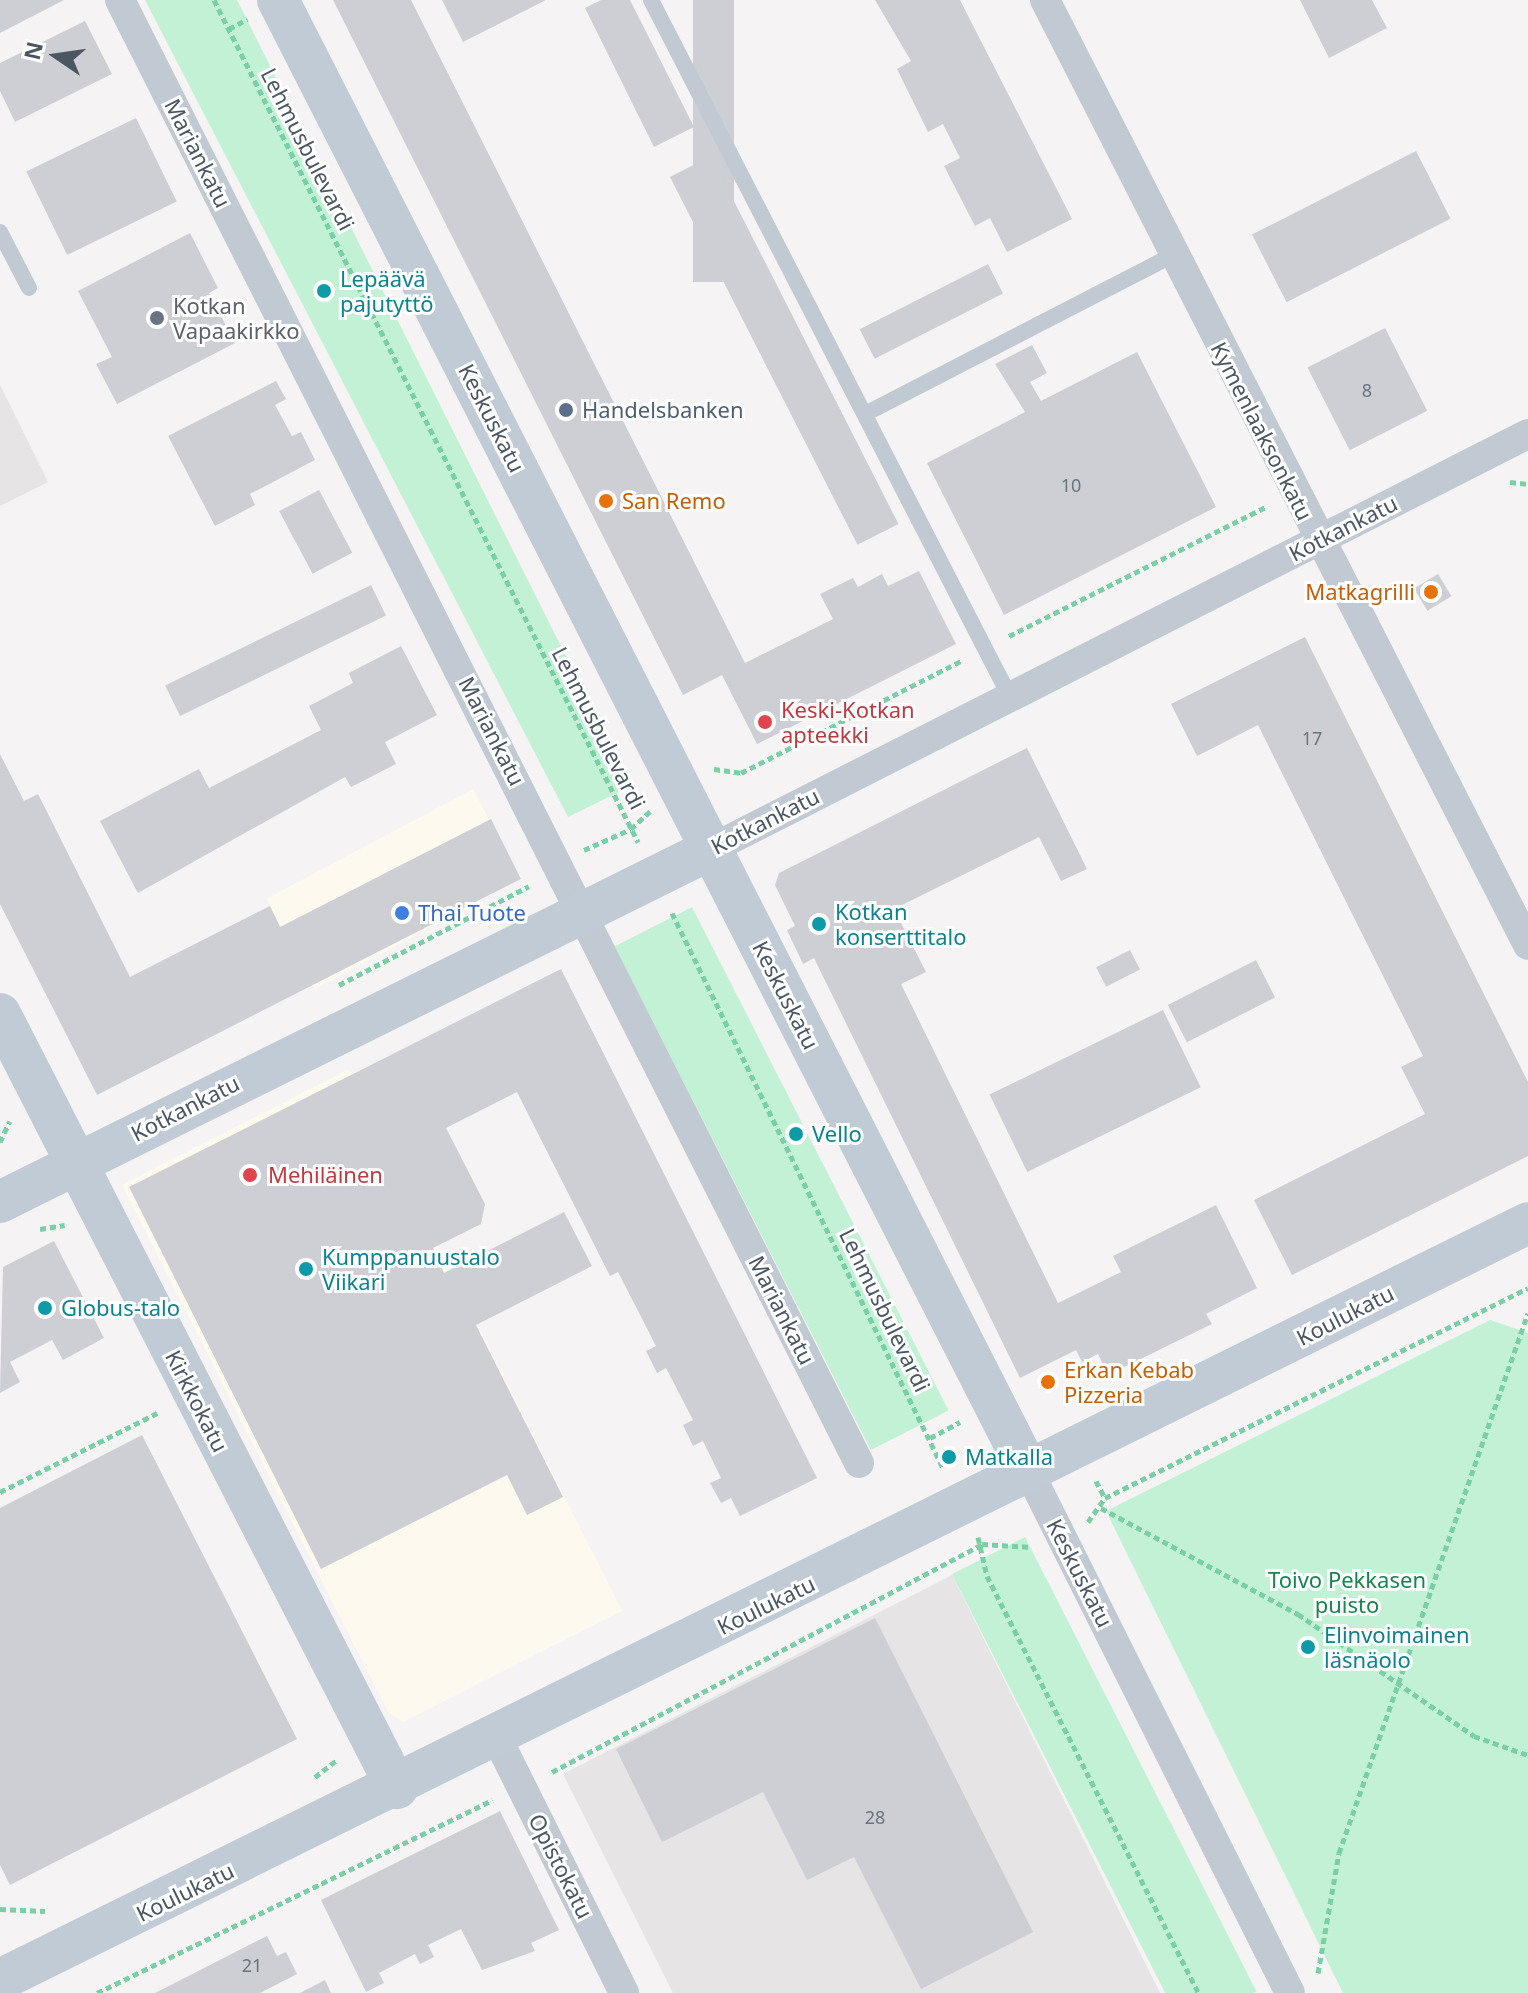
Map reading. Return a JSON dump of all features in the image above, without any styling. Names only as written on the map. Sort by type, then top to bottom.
[{"type":"main road","name":"Keskuskatu","points":[[278,0],[1030,1474]]},
{"type":"main road","name":"Kotkankatu","points":[[0,1202],[582,908],[711,849]]},
{"type":"main road","name":"Kirkkokatu","points":[[0,1014],[397,1788]]},
{"type":"main road","name":"Koulukatu","points":[[0,1980],[397,1788],[1528,1223]]},
{"type":"street","name":"Mariankatu","points":[[120,0],[582,908],[859,1463]]},
{"type":"street","name":"Kymenlaaksonkatu","points":[[1045,0],[1318,541],[1528,945]]},
{"type":"street","name":"Kotkankatu","points":[[711,849],[1528,434]]},
{"type":"street","name":"Keskuskatu","points":[[1030,1474],[1303,1987]]},
{"type":"street","name":"Opistokatu","points":[[497,1738],[624,1993]]},
{"type":"lane","points":[[651,0],[1010,697]]},
{"type":"lane","points":[[0,232],[29,288]]},
{"type":"lane","points":[[865,414],[1173,255]]},
{"type":"path","name":"Lehmusbulevardi","points":[[214,0],[655,875],[946,1475]]},
{"type":"path","points":[[335,987],[514,895],[558,862],[631,829],[679,786],[707,769],[741,773],[1245,516]]},
{"type":"path","points":[[0,1142],[8,1122],[49,1110]]},
{"type":"path","points":[[97,1993],[521,1787],[982,1544],[1024,1551],[1095,1519],[1105,1498],[1528,1288]]},
{"type":"path","points":[[1303,1987],[1339,1853],[1528,1313]]},
{"type":"path","points":[[0,1492],[157,1413]]},
{"type":"path","points":[[1101,1508],[1298,1614],[1401,1680],[1474,1736],[1528,1755]]},
{"type":"path","points":[[982,1544],[987,1576],[1199,1993]]},
{"type":"path","points":[[0,1909],[50,1911]]},
{"type":"shaded area","points":[[0,385],[48,482],[0,506]]},
{"type":"shaded area","points":[[473,789],[521,879],[314,989],[266,899]]},
{"type":"shaded area","points":[[349,1069],[622,1611],[403,1722],[388,1712],[122,1185]]},
{"type":"shaded area","points":[[952,1575],[1160,1993],[673,1993],[563,1774]]},
{"type":"green space","points":[[145,0],[237,0],[631,786],[568,817]]},
{"type":"green space","points":[[692,907],[949,1410],[871,1450],[614,946]]},
{"type":"green space","name":"Toivo Pekkasen puisto","points":[[1490,1320],[1528,1333],[1528,1993],[1343,1993],[1106,1511]]},
{"type":"green space","points":[[1025,1537],[1257,1991],[1165,1993],[952,1574]]},
{"type":"building","points":[[0,0],[64,0],[0,33]]},
{"type":"building","points":[[333,0],[411,0],[745,663],[833,619],[820,594],[853,578],[858,587],[882,574],[888,586],[919,571],[956,644],[757,744],[722,675],[683,695]]},
{"type":"building","points":[[442,0],[546,0],[463,42]]},
{"type":"building","points":[[601,0],[630,0],[694,127],[654,147],[585,8]]},
{"type":"building","points":[[693,0],[734,0],[734,282],[693,282]]},
{"type":"building","points":[[875,0],[960,0],[1072,219],[1007,252],[990,218],[975,226],[944,166],[960,158],[943,124],[928,132],[897,69],[911,61]]},
{"type":"building","points":[[1300,0],[1372,0],[1387,28],[1329,58]]},
{"type":"building","points":[[85,21],[112,74],[15,122],[0,91],[0,63]]},
{"type":"building","points":[[136,118],[177,202],[67,255],[26,171]]},
{"type":"building","points":[[1416,151],[1451,219],[1287,302],[1252,235]]},
{"type":"building","points":[[711,156],[898,524],[858,545],[670,177]]},
{"type":"building","name":"Kotkan Vapaakirkko","points":[[190,233],[218,288],[209,293],[235,343],[117,404],[96,364],[112,357],[78,291]]},
{"type":"building","points":[[988,264],[1003,293],[875,359],[860,329]]},
{"type":"building","points":[[1385,328],[1427,411],[1350,450],[1307,367]]},
{"type":"building","points":[[1032,345],[1047,373],[1030,382],[1041,401],[1137,352],[1216,507],[1004,615],[927,463],[1025,412],[995,364]]},
{"type":"building","points":[[276,381],[286,399],[275,405],[292,436],[301,432],[315,460],[250,494],[255,505],[215,526],[168,436]]},
{"type":"building","points":[[319,490],[352,553],[313,574],[279,511]]},
{"type":"building","points":[[1438,574],[1451,596],[1427,611],[1414,588]]},
{"type":"building","points":[[371,585],[386,616],[180,716],[165,685]]},
{"type":"building","points":[[1305,637],[1528,1082],[1528,1156],[1292,1275],[1254,1200],[1425,1114],[1401,1067],[1423,1056],[1258,725],[1197,756],[1171,704]]},
{"type":"building","points":[[401,646],[437,715],[385,742],[396,764],[351,787],[345,777],[138,893],[100,821],[199,769],[209,788],[321,730],[309,706],[353,683],[349,673]]},
{"type":"building","points":[[1027,748],[1087,869],[1061,881],[1039,837],[894,909],[926,972],[901,984],[1058,1303],[1121,1272],[1113,1256],[1216,1205],[1257,1288],[1206,1314],[1212,1324],[1108,1375],[1098,1354],[1082,1362],[1076,1350],[1020,1378],[814,958],[803,964],[787,930],[795,926],[775,885],[779,873]]},
{"type":"building","points":[[0,754],[24,801],[38,794],[130,977],[270,906],[280,927],[491,819],[521,879],[97,1095],[0,904]]},
{"type":"building","points":[[1130,950],[1140,970],[1106,987],[1096,967]]},
{"type":"building","points":[[1256,960],[1275,997],[1187,1042],[1168,1005]]},
{"type":"building","name":"Kumppanuustalo Viikari","points":[[561,969],[817,1478],[740,1516],[731,1498],[721,1503],[710,1483],[721,1478],[703,1441],[693,1446],[683,1425],[693,1420],[666,1368],[657,1373],[646,1351],[656,1346],[618,1272],[610,1276],[517,1092],[446,1128],[485,1204],[481,1224],[433,1248],[444,1273],[564,1212],[592,1266],[476,1325],[563,1497],[527,1515],[507,1475],[321,1569],[129,1187]]},
{"type":"building","points":[[1163,1010],[1201,1087],[1027,1172],[990,1095]]},
{"type":"building","name":"Globus-talo","points":[[54,1241],[104,1338],[63,1360],[52,1340],[10,1362],[20,1382],[0,1393],[3,1267]]},
{"type":"building","points":[[142,1435],[297,1739],[10,1885],[0,1865],[0,1508]]},
{"type":"building","points":[[875,1618],[1033,1932],[921,1989],[854,1857],[807,1880],[763,1792],[662,1842],[616,1749]]},
{"type":"building","points":[[500,1811],[559,1930],[531,1943],[535,1951],[482,1970],[461,1929],[428,1945],[434,1957],[420,1964],[415,1954],[379,1973],[384,1983],[366,1992],[321,1900]]},
{"type":"building","points":[[267,1936],[277,1956],[286,1952],[297,1974],[260,1993],[155,1993]]},
{"type":"building","points":[[325,1980],[331,1993],[300,1993]]},
{"type":"place","name":"Lepäävä pajutyttö","points":[[324,291]]},
{"type":"place","name":"Kotkan Vapaakirkko","points":[[157,318]]},
{"type":"place","name":"Handelsbanken","points":[[566,410]]},
{"type":"place","name":"San Remo","points":[[606,501]]},
{"type":"place","name":"Matkagrilli","points":[[1431,592]]},
{"type":"place","name":"Keski-Kotkan apteekki","points":[[765,722]]},
{"type":"place","name":"Thai Tuote","points":[[402,913]]},
{"type":"place","name":"Kotkan konserttitalo","points":[[819,924]]},
{"type":"place","name":"Vello","points":[[796,1134]]},
{"type":"place","name":"Mehiläinen","points":[[250,1175]]},
{"type":"place","name":"Kumppanuustalo Viikari","points":[[306,1269]]},
{"type":"place","name":"Globus-talo","points":[[45,1308]]},
{"type":"place","name":"Erkan Kebab Pizzeria","points":[[1048,1382]]},
{"type":"place","name":"Matkalla","points":[[949,1457]]},
{"type":"place","name":"Elinvoimainen läsnäolo","points":[[1308,1647]]}]
